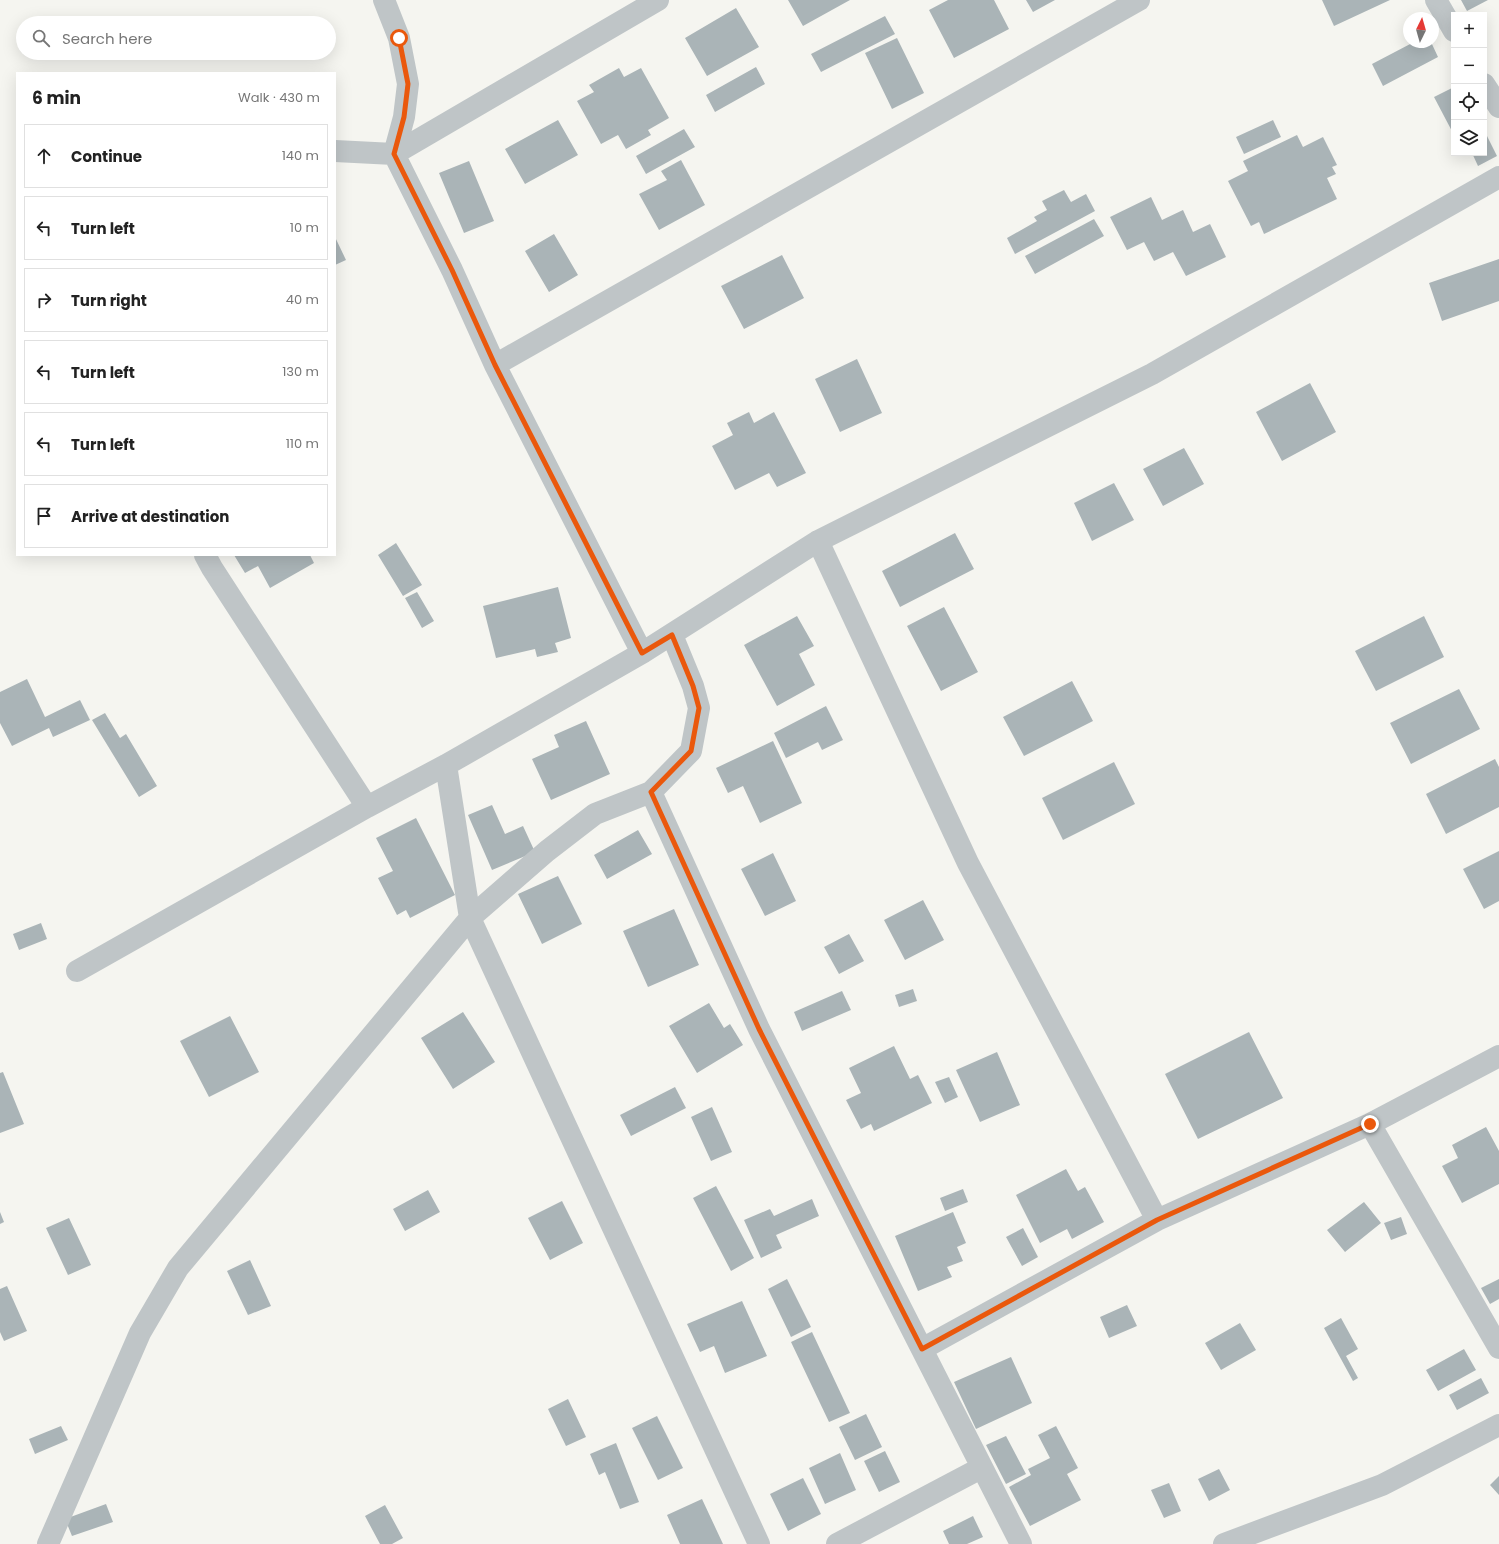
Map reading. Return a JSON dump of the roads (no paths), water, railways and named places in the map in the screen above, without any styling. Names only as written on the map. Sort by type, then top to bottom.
[{"type":"street","points":[[384,0],[399,38],[408,84],[404,117],[394,154],[452,270],[495,365],[642,653]]},
{"type":"street","points":[[336,151],[394,154],[658,0]]},
{"type":"street","points":[[495,365],[1139,0]]},
{"type":"street","points":[[1436,0],[1451,26]]},
{"type":"street","points":[[1487,89],[1499,108]]},
{"type":"street","points":[[77,971],[367,806],[446,765],[642,653],[818,541],[1152,374],[1499,177]]},
{"type":"street","points":[[818,541],[968,863],[1157,1220]]},
{"type":"street","points":[[206,556],[367,806]]},
{"type":"street","points":[[48,1544],[140,1334],[178,1268],[470,918],[547,851],[595,814],[651,792],[691,751],[699,708],[693,686],[672,635]]},
{"type":"street","points":[[446,765],[470,918],[759,1544]]},
{"type":"street","points":[[651,792],[759,1029],[1021,1544]]},
{"type":"street","points":[[922,1349],[1157,1220],[1370,1124],[1499,1056]]},
{"type":"street","points":[[1370,1124],[1499,1348]]},
{"type":"street","points":[[1224,1544],[1382,1485],[1499,1425]]},
{"type":"street","points":[[837,1544],[981,1468]]}]
